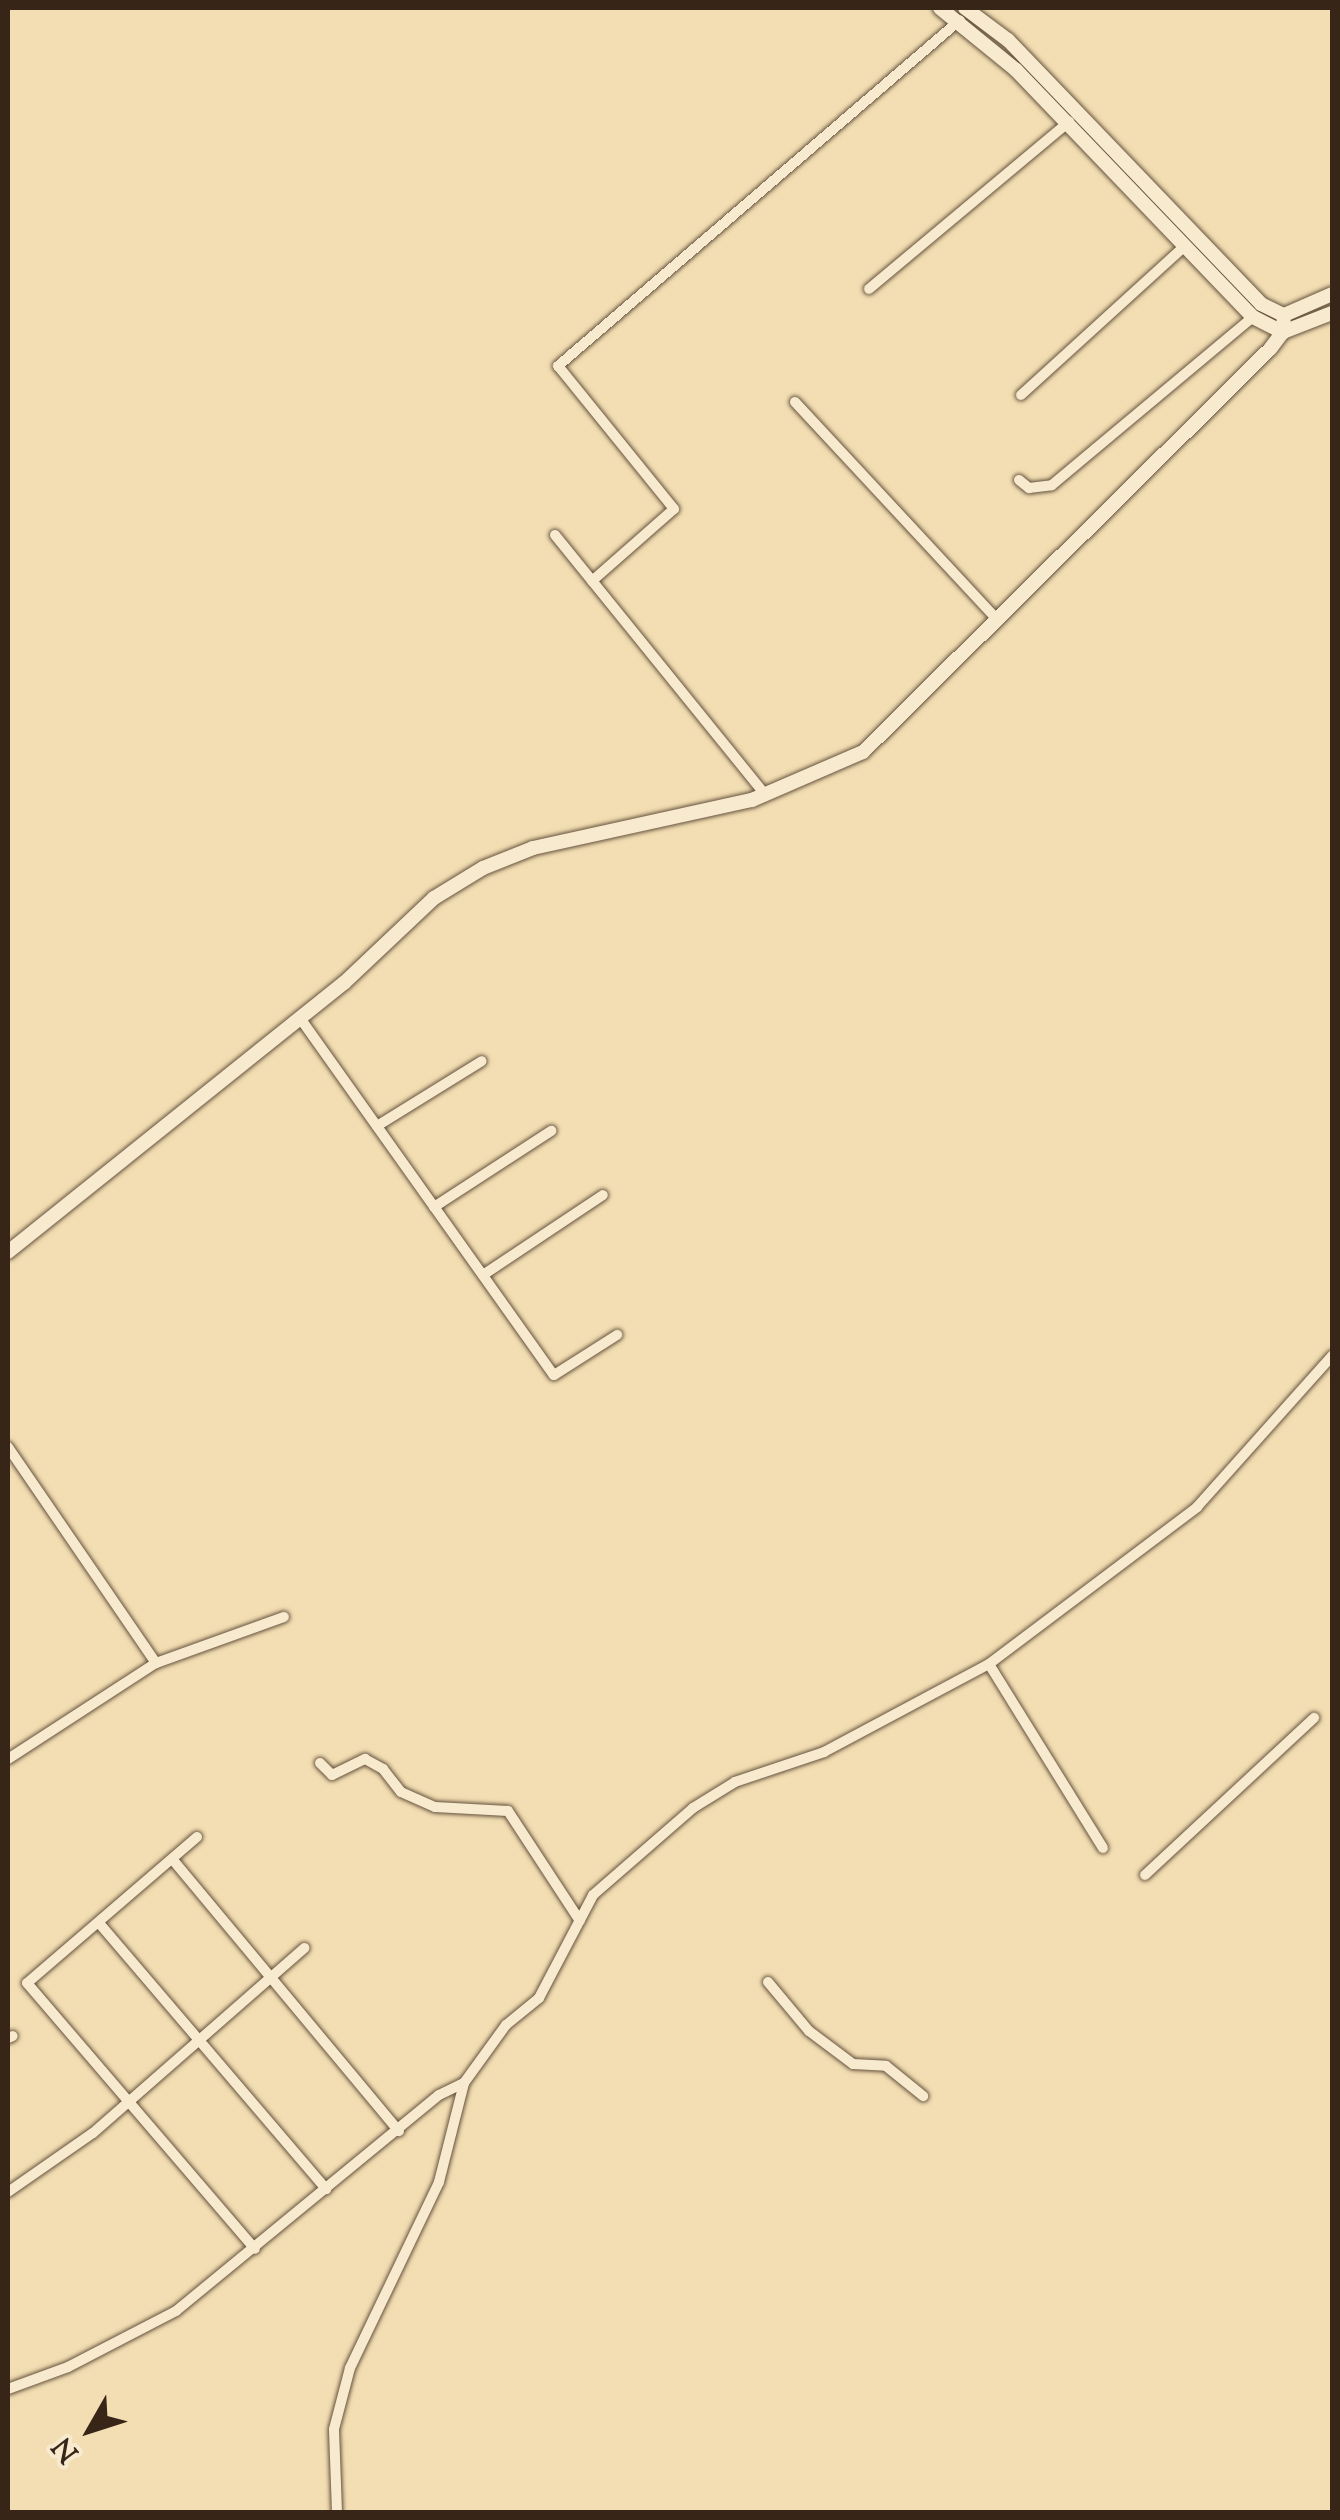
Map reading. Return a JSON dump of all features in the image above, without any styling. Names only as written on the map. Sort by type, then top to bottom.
[{"type":"street","points":[[940,8],[962,14],[1008,40],[1247,292],[1284,314]]},
{"type":"street","points":[[962,14],[1253,317],[1283,332]]},
{"type":"street","points":[[592,581],[674,509],[558,366],[962,14]]},
{"type":"street","points":[[869,289],[1068,122]]},
{"type":"street","points":[[1021,395],[1185,246]]},
{"type":"street","points":[[1284,314],[1332,294]]},
{"type":"street","points":[[8,1252],[300,1018],[434,898],[482,868],[532,848],[765,794],[863,752],[1283,332],[1332,313]]},
{"type":"street","points":[[1283,332],[1284,314]]},
{"type":"street","points":[[1019,480],[1029,488],[1052,485],[1253,317]]},
{"type":"street","points":[[795,402],[996,618]]},
{"type":"street","points":[[555,535],[765,794]]},
{"type":"street","points":[[300,1018],[554,1375],[617,1336]]},
{"type":"street","points":[[377,1126],[482,1061]]},
{"type":"street","points":[[434,1207],[551,1131]]},
{"type":"street","points":[[483,1275],[603,1195]]},
{"type":"street","points":[[337,2512],[334,2430],[350,2368],[438,2182],[464,2083],[506,2025],[539,1998],[580,1921],[623,1865],[693,1808],[734,1782],[824,1752],[989,1664],[1197,1508],[1332,1356]]},
{"type":"street","points":[[8,1447],[156,1663]]},
{"type":"street","points":[[8,1760],[156,1663],[284,1617]]},
{"type":"street","points":[[989,1664],[1104,1848]]},
{"type":"street","points":[[1145,1875],[1314,1718]]},
{"type":"street","points":[[320,1763],[332,1775],[364,1760],[383,1768],[401,1792],[434,1808],[508,1811],[580,1921]]},
{"type":"street","points":[[197,1836],[27,1984],[255,2249]]},
{"type":"street","points":[[173,1860],[399,2131]]},
{"type":"street","points":[[99,1923],[326,2189]]},
{"type":"street","points":[[8,2192],[127,2101],[304,1948]]},
{"type":"street","points":[[768,1982],[824,2042],[853,2064],[886,2066],[924,2096]]},
{"type":"street","points":[[8,2389],[68,2367],[176,2311],[439,2095],[464,2083]]}]
